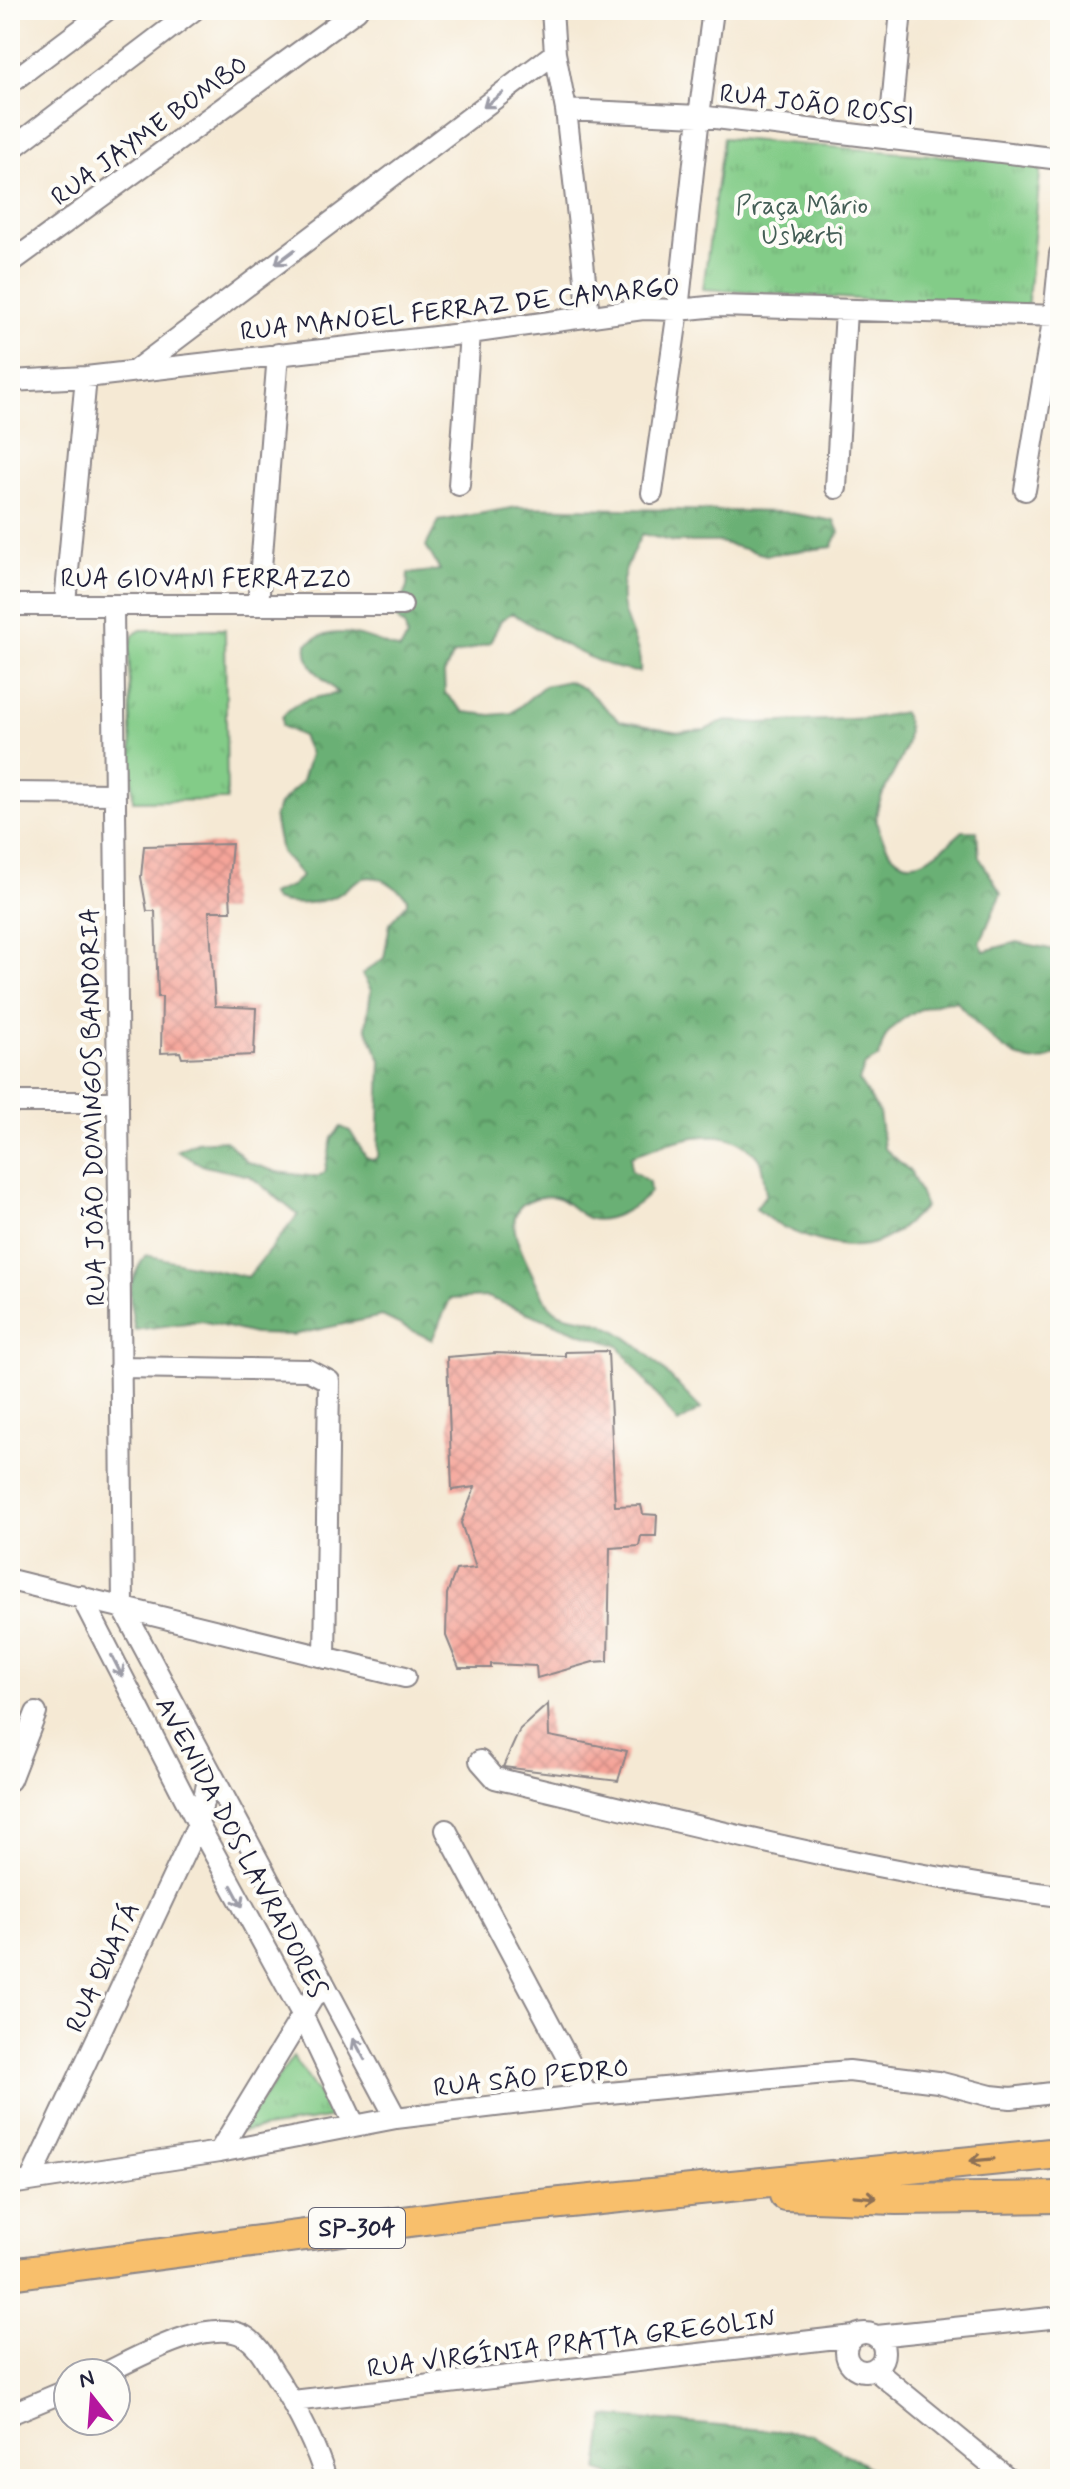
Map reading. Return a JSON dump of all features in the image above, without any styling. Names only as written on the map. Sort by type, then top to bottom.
[{"type":"highway","name":"SP-304","points":[[10,2274],[501,2209],[704,2186],[1060,2153]]},
{"type":"highway","name":"SP-304","points":[[704,2186],[780,2195],[896,2199],[1060,2197]]},
{"type":"street","points":[[10,83],[107,10]]},
{"type":"street","points":[[10,150],[194,10]]},
{"type":"street","name":"RUA JAYME BOMBO","points":[[10,263],[357,10]]},
{"type":"street","points":[[552,10],[589,315]]},
{"type":"street","points":[[652,493],[678,310],[713,10]]},
{"type":"street","points":[[889,139],[901,10]]},
{"type":"street","points":[[136,370],[555,53]]},
{"type":"street","name":"RUA JOÃO ROSSI","points":[[566,110],[699,116],[1060,159]]},
{"type":"street","points":[[1025,490],[1057,316],[1060,254]]},
{"type":"street","name":"RUA MANOEL FERRAZ DE CAMARGO","points":[[10,381],[86,377],[470,333],[643,309],[718,306],[1057,316]]},
{"type":"street","points":[[836,488],[846,310]]},
{"type":"street","points":[[459,485],[470,333]]},
{"type":"street","points":[[258,605],[278,354]]},
{"type":"street","points":[[65,603],[86,377]]},
{"type":"street","name":"RUA GIOVANI FERRAZZO","points":[[10,605],[402,605]]},
{"type":"street","name":"RUA JOÃO DOMINGOS BANDORIA","points":[[113,605],[123,1608]]},
{"type":"street","points":[[10,793],[115,794]]},
{"type":"street","points":[[10,1102],[118,1102]]},
{"type":"street","points":[[120,1367],[308,1370],[329,1381],[325,1658]]},
{"type":"street","points":[[10,1580],[405,1677]]},
{"type":"street","name":"AVENIDA DOS LAVRADORES","points":[[81,1596],[198,1824],[302,2014],[354,2124]]},
{"type":"street","name":"AVENIDA DOS LAVRADORES","points":[[123,1608],[396,2118]]},
{"type":"street","points":[[10,1780],[36,1713]]},
{"type":"street","points":[[480,1761],[495,1778],[693,1827],[984,1887],[1060,1896]]},
{"type":"street","name":"RUA QUATÁ","points":[[20,2183],[198,1824],[210,1771]]},
{"type":"street","points":[[446,1830],[587,2095]]},
{"type":"street","points":[[219,2152],[323,1981]]},
{"type":"street","name":"RUA SÃO PEDRO","points":[[20,2183],[219,2152],[396,2118],[587,2095],[849,2071],[938,2082],[1011,2098],[1060,2092]]},
{"type":"street","points":[[877,2336],[884,2351],[882,2362],[874,2369],[862,2371],[848,2361],[847,2344],[854,2336],[1060,2317]]},
{"type":"street","points":[[132,2361],[191,2335],[225,2331],[242,2334],[256,2346],[293,2401],[326,2479]]},
{"type":"street","name":"RUA VIRGÍNIA PRATTA GREGOLIN","points":[[293,2401],[854,2336]]},
{"type":"street","points":[[874,2369],[1008,2479]]},
{"type":"street","points":[[10,2414],[52,2397]]},
{"type":"green space","name":"Praça Mário Usberti","points":[[723,138],[1041,164],[1027,310],[703,289]]},
{"type":"green space","points":[[517,507],[784,512],[834,521],[839,532],[832,547],[766,555],[719,542],[675,542],[642,534],[628,562],[622,591],[624,612],[639,656],[640,672],[591,658],[512,613],[501,620],[490,643],[453,655],[444,674],[445,693],[464,712],[491,715],[512,713],[544,686],[568,681],[585,689],[620,721],[679,732],[705,730],[724,721],[759,723],[872,718],[903,712],[907,725],[904,750],[881,799],[877,815],[879,830],[892,854],[902,861],[922,861],[963,831],[977,831],[979,857],[1001,893],[980,943],[984,951],[1017,942],[1060,951],[1060,1052],[1038,1061],[1020,1058],[990,1037],[956,1001],[928,1006],[902,1020],[886,1035],[879,1057],[865,1065],[859,1081],[879,1112],[884,1148],[911,1172],[925,1207],[884,1239],[867,1245],[839,1245],[807,1237],[778,1224],[756,1208],[766,1194],[758,1158],[745,1146],[714,1136],[679,1140],[631,1156],[631,1170],[649,1182],[650,1192],[632,1208],[615,1216],[591,1219],[552,1196],[537,1198],[521,1206],[515,1215],[517,1238],[544,1297],[558,1312],[619,1332],[656,1363],[701,1409],[678,1423],[618,1345],[487,1297],[450,1299],[432,1340],[382,1316],[293,1335],[254,1334],[202,1321],[135,1330],[130,1291],[146,1255],[248,1277],[298,1215],[250,1176],[204,1166],[177,1151],[196,1142],[226,1140],[247,1162],[277,1172],[317,1177],[325,1172],[332,1138],[341,1127],[350,1131],[366,1157],[374,1160],[378,1156],[381,1060],[366,1027],[371,990],[362,974],[384,958],[390,923],[407,903],[407,897],[390,884],[370,877],[321,901],[297,903],[274,900],[270,894],[291,886],[302,876],[281,852],[274,817],[279,805],[302,781],[310,754],[302,736],[282,726],[282,717],[301,702],[338,693],[316,672],[308,659],[307,644],[318,637],[353,634],[400,650],[407,637],[405,627],[395,617],[407,587],[408,574],[440,570],[426,546],[439,521]]},
{"type":"green space","points":[[225,629],[227,800],[133,801],[129,648],[133,635],[141,630]]},
{"type":"green space","points":[[293,2056],[334,2117],[240,2132]]},
{"type":"green space","points":[[605,2416],[812,2434],[888,2479],[622,2479],[598,2471]]},
{"type":"building","points":[[232,844],[229,878],[231,911],[209,911],[215,1006],[256,1008],[254,1055],[182,1058],[180,1052],[161,1053],[162,997],[158,997],[155,911],[147,911],[141,877],[144,846]]},
{"type":"building","points":[[608,1351],[615,1506],[641,1505],[643,1514],[657,1515],[656,1536],[641,1536],[639,1546],[610,1548],[608,1661],[593,1662],[537,1678],[536,1666],[491,1664],[491,1668],[459,1668],[446,1636],[447,1594],[456,1570],[476,1568],[461,1523],[475,1487],[452,1490],[447,1357],[496,1353],[565,1356],[565,1352]]},
{"type":"building","points":[[548,1704],[549,1736],[627,1751],[618,1781],[503,1767],[520,1729]]}]
